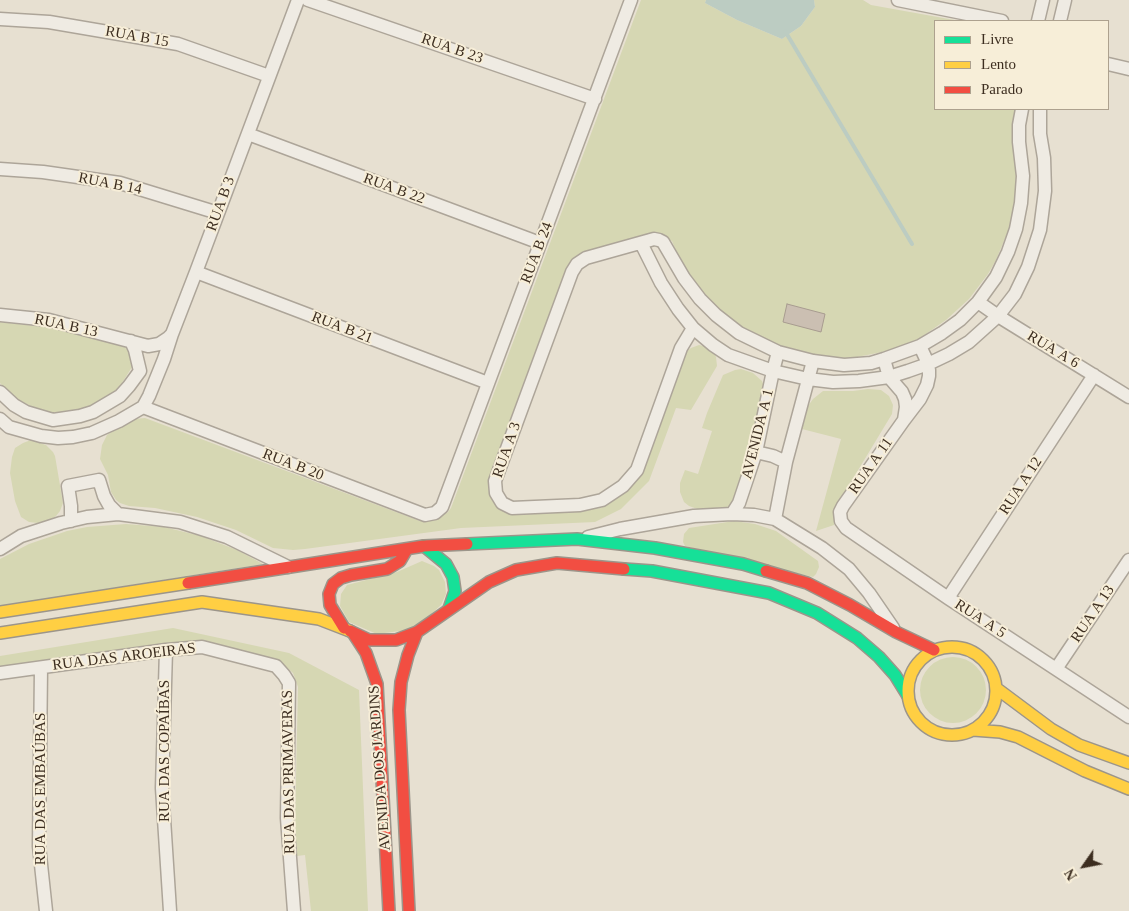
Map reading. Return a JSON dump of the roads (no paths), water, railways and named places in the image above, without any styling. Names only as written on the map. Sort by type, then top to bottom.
[{"type":"street","name":"RUA B 3","points":[[143,408],[164,359],[298,0]]},
{"type":"street","name":"RUA B 23","points":[[308,0],[595,98]]},
{"type":"street","name":"RUA B 24","points":[[442,507],[631,0]]},
{"type":"street","points":[[898,0],[997,20]]},
{"type":"street","points":[[1038,20],[1042,0]]},
{"type":"street","points":[[1060,20],[1065,0]]},
{"type":"street","name":"RUA B 15","points":[[0,19],[49,22],[178,44],[269,76]]},
{"type":"street","points":[[1109,64],[1129,69]]},
{"type":"street","points":[[778,352],[813,361],[844,365],[871,363],[920,346],[960,320],[978,302],[996,277],[1016,229],[1021,203],[1023,176],[1019,142],[1022,110]]},
{"type":"street","points":[[641,243],[661,283],[678,309],[693,328],[728,355],[773,371],[808,379],[833,382],[889,377],[928,364],[969,342],[998,316],[1015,294],[1028,267],[1040,230],[1044,191],[1044,158],[1040,134],[1040,110]]},
{"type":"street","name":"RUA B 22","points":[[248,134],[540,244]]},
{"type":"street","name":"RUA B 14","points":[[0,169],[43,172],[120,183],[218,213]]},
{"type":"street","name":"RUA A 3","points":[[693,328],[681,348],[637,470],[623,486],[602,500],[580,505],[512,508],[502,503],[496,493],[495,481],[572,272],[577,264],[586,258],[654,239],[659,240],[663,242],[684,278],[716,316],[739,333],[778,352]]},
{"type":"street","name":"RUA B 21","points":[[196,272],[488,383]]},
{"type":"street","name":"RUA A 6","points":[[978,302],[1129,397]]},
{"type":"street","name":"RUA B 13","points":[[0,315],[49,320],[148,346],[164,342],[172,334]]},
{"type":"street","points":[[0,392],[14,405],[26,412],[53,420],[73,418],[93,412],[120,396],[140,371],[136,350],[131,341]]},
{"type":"street","points":[[920,346],[928,364]]},
{"type":"street","name":"AVENIDA A 1","points":[[732,514],[739,502],[756,452],[778,352]]},
{"type":"street","points":[[884,360],[889,377],[902,392],[905,399],[904,420]]},
{"type":"street","points":[[775,519],[786,462],[813,361]]},
{"type":"street","name":"RUA A 11","points":[[840,512],[920,399],[927,385],[929,376],[928,364]]},
{"type":"street","name":"RUA A 12","points":[[948,598],[1094,375]]},
{"type":"street","points":[[0,419],[9,428],[41,436],[73,437],[92,433],[143,408]]},
{"type":"street","name":"RUA B 20","points":[[143,408],[425,515],[435,513],[442,507]]},
{"type":"street","points":[[756,452],[773,456],[786,462]]},
{"type":"street","points":[[71,521],[68,486],[99,480],[108,505],[118,514]]},
{"type":"street","name":"RUA A 5","points":[[840,512],[841,521],[846,528],[948,598],[1129,717]]},
{"type":"street","points":[[0,549],[21,536],[71,521],[118,514],[180,522],[227,537],[288,567]]},
{"type":"street","points":[[578,539],[620,529],[694,516],[732,514],[754,515],[775,519],[822,548],[849,569],[869,593],[896,632]]},
{"type":"street","points":[[0,612],[424,546],[578,539],[655,548],[743,564],[807,583],[896,632],[934,650]]},
{"type":"street","points":[[424,546],[446,564],[453,577],[455,591],[449,609]]},
{"type":"street","name":"AVENIDA DOS JARDINS","points":[[389,911],[377,684],[366,653],[330,605],[329,594],[333,584],[341,578],[387,569],[400,561],[407,549]]},
{"type":"street","name":"RUA A 13","points":[[1056,669],[1129,560]]},
{"type":"street","points":[[0,633],[202,602],[319,619],[347,629],[369,640],[396,640],[417,632],[489,582],[516,570],[557,563],[652,571],[769,593],[817,613],[857,638],[879,657],[908,696],[912,710],[920,722],[932,730],[945,735],[959,735],[973,730],[983,723],[991,713],[995,701],[996,688],[993,674],[986,662],[975,653],[962,648],[948,647],[934,650],[923,658],[914,669],[909,682],[908,696]]},
{"type":"street","name":"AVENIDA DOS JARDINS","points":[[408,911],[399,710],[401,682],[408,655],[417,632]]},
{"type":"street","name":"RUA DAS AROEIRAS","points":[[0,673],[166,650],[202,647],[276,666]]},
{"type":"street","name":"RUA DAS COPAÍBAS","points":[[166,650],[162,788],[170,911]]},
{"type":"street","name":"RUA DAS PRIMAVERAS","points":[[276,666],[289,684],[286,818],[294,911]]},
{"type":"street","name":"RUA DAS EMBAÚBAS","points":[[41,668],[39,846],[46,911]]},
{"type":"street","points":[[996,688],[1051,729],[1080,745],[1129,763]]},
{"type":"street","points":[[973,730],[1000,732],[1018,737],[1085,771],[1129,789]]},
{"type":"waterway","points":[[785,31],[912,244]]}]
